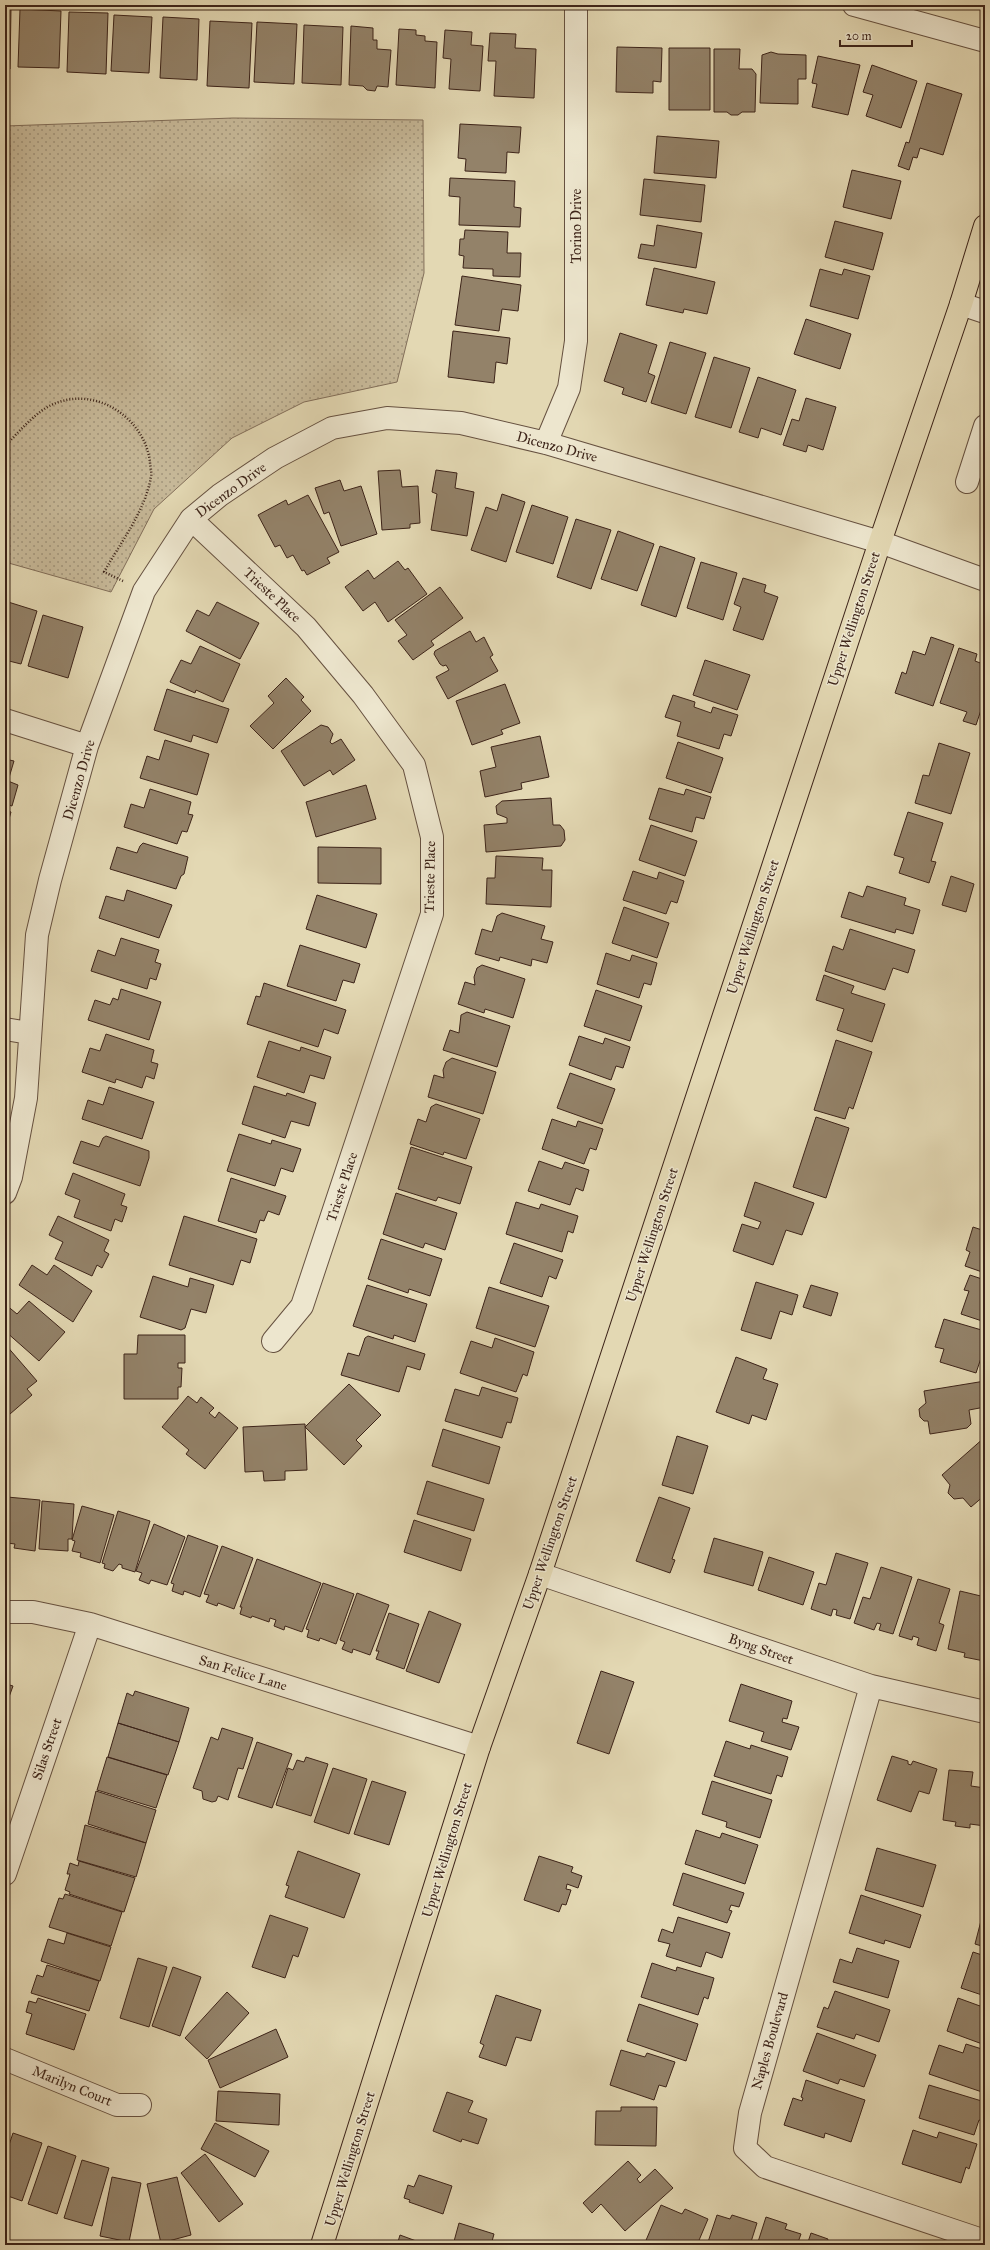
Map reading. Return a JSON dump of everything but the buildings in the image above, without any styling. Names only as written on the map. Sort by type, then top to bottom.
[{"type":"main road","name":"Upper Wellington Street","points":[[322,2245],[479,1747],[540,1574],[880,542],[961,304],[985,226]]},
{"type":"street","name":"Torino Drive","points":[[546,443],[569,388],[576,341],[576,5]]},
{"type":"street","points":[[854,5],[985,41]]},
{"type":"street","points":[[961,304],[985,312]]},
{"type":"street","name":"Dicenzo Drive","points":[[5,1193],[11,1177],[26,1098],[29,1033],[37,935],[50,880],[87,746],[144,590],[191,519],[220,495],[274,458],[332,428],[387,418],[462,423],[546,443],[880,542],[985,580]]},
{"type":"street","points":[[967,482],[985,426]]},
{"type":"street","name":"Trieste Place","points":[[191,519],[306,628],[363,696],[414,765],[432,837],[432,914],[302,1306],[273,1341]]},
{"type":"street","points":[[5,720],[87,746]]},
{"type":"street","points":[[5,1029],[29,1033]]},
{"type":"street","name":"Byng Street","points":[[540,1574],[871,1686],[985,1712]]},
{"type":"street","name":"San Felice Lane","points":[[5,1612],[33,1612],[90,1624],[479,1747]]},
{"type":"street","name":"Silas Street","points":[[5,1874],[90,1624]]},
{"type":"street","name":"Naples Boulevard","points":[[871,1686],[750,2113],[745,2148],[765,2167],[985,2241]]},
{"type":"street","name":"Marilyn Court","points":[[5,2058],[118,2105],[140,2105]]},
{"type":"path","points":[[5,446],[43,410],[58,402],[82,398],[106,404],[131,420],[148,448],[152,475],[143,503],[104,572],[144,590]]},
{"type":"shaded area","points":[[233,118],[423,120],[424,273],[397,382],[304,402],[232,438],[154,509],[111,592],[5,562],[5,126]]}]
